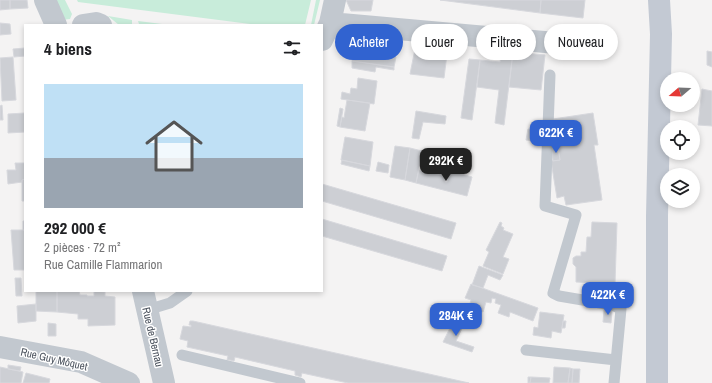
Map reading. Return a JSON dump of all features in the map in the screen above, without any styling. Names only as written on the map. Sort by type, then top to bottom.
[{"type":"main road","points":[[657,383],[657,224],[661,34],[658,0]]},
{"type":"main road","points":[[661,34],[667,0]]},
{"type":"street","points":[[44,0],[56,24]]},
{"type":"street","points":[[335,0],[326,31],[544,43]]},
{"type":"street","name":"Rue de Bernau","points":[[145,301],[164,383]]},
{"type":"street","name":"Rue Guy Môquet","points":[[0,347],[81,362],[129,383]]},
{"type":"lane","points":[[550,75],[545,206],[576,215],[553,293],[559,296],[612,305],[621,309],[614,383]]},
{"type":"lane","points":[[145,301],[170,303],[186,292]]},
{"type":"lane","points":[[526,350],[616,360]]},
{"type":"lane","points":[[182,355],[300,383]]},
{"type":"green space","points":[[50,0],[65,0],[72,14],[70,19],[62,20]]},
{"type":"green space","points":[[77,0],[311,0],[305,24],[249,24],[78,2]]},
{"type":"green space","points":[[316,0],[320,0],[314,24],[311,24]]},
{"type":"green space","points":[[108,16],[132,20],[132,24],[118,24]]},
{"type":"green space","points":[[138,21],[162,24],[139,24]]},
{"type":"building","points":[[0,0],[10,0],[10,9],[0,10]]},
{"type":"building","points":[[10,0],[27,0],[28,8],[10,9]]},
{"type":"building","points":[[346,0],[373,0],[371,11],[351,11]]},
{"type":"building","points":[[440,0],[541,0],[540,13]]},
{"type":"building","points":[[541,0],[585,0],[583,18],[540,13]]},
{"type":"building","points":[[0,23],[10,24],[11,34],[0,35]]},
{"type":"building","points":[[24,48],[24,56],[14,57],[13,49]]},
{"type":"building","points":[[707,51],[712,52],[712,67],[707,65]]},
{"type":"building","points":[[536,54],[544,55],[541,90],[509,87],[512,60],[536,60]]},
{"type":"building","points":[[13,57],[16,100],[2,101],[0,58]]},
{"type":"building","points":[[469,59],[480,60],[472,120],[461,118]]},
{"type":"building","points":[[352,60],[395,60],[394,67]]},
{"type":"building","points":[[413,60],[446,60],[444,78],[410,74]]},
{"type":"building","points":[[480,60],[500,62],[500,60],[512,60],[504,125],[495,123],[499,90],[477,87]]},
{"type":"building","points":[[352,61],[394,67],[394,70],[376,67],[375,72],[352,68]]},
{"type":"building","points":[[358,78],[377,81],[374,104],[341,99],[342,92],[350,94],[351,88],[357,89]]},
{"type":"building","points":[[702,89],[712,91],[712,126],[700,125],[700,120],[699,120]]},
{"type":"building","points":[[347,100],[370,103],[365,131],[340,127],[342,117],[344,118]]},
{"type":"building","points":[[2,105],[3,120],[0,120],[0,106]]},
{"type":"building","points":[[340,108],[343,109],[340,127],[337,126]]},
{"type":"building","points":[[416,111],[446,116],[445,124],[423,122],[419,139],[412,138]]},
{"type":"building","points":[[24,113],[24,132],[8,133],[8,114]]},
{"type":"building","points":[[593,113],[598,145],[594,145],[602,200],[566,205],[564,196],[557,198],[551,161],[560,160],[553,119]]},
{"type":"building","points":[[528,129],[535,130],[534,141],[526,140]]},
{"type":"building","points":[[345,137],[373,142],[370,166],[341,160]]},
{"type":"building","points":[[395,146],[410,148],[405,180],[390,177]]},
{"type":"building","points":[[554,146],[558,146],[560,160],[553,161],[552,150]]},
{"type":"building","points":[[410,148],[422,151],[416,183],[405,180]]},
{"type":"building","points":[[342,160],[370,166],[369,171],[341,164]]},
{"type":"building","points":[[378,162],[389,165],[388,173],[376,171]]},
{"type":"building","points":[[15,163],[24,163],[24,179],[22,180],[22,182],[8,184],[7,170],[16,170]]},
{"type":"building","points":[[419,170],[446,176],[445,182],[447,182],[450,171],[472,177],[467,196],[416,183]]},
{"type":"building","points":[[24,179],[24,201],[22,201],[22,180]]},
{"type":"building","points":[[323,184],[456,223],[451,239],[323,201]]},
{"type":"building","points":[[323,219],[447,256],[442,271],[323,236]]},
{"type":"building","points":[[500,222],[502,223],[501,226],[504,228],[503,230],[513,234],[503,257],[509,259],[503,274],[483,266],[489,252],[486,250]]},
{"type":"building","points":[[592,222],[617,223],[615,284],[576,282],[576,267],[573,264],[573,258],[576,256],[581,256],[581,252],[586,252],[587,237],[591,237]]},
{"type":"building","points":[[11,230],[24,230],[24,270],[14,270]]},
{"type":"building","points":[[479,266],[503,275],[500,280],[488,275],[483,288],[472,285]]},
{"type":"building","points":[[15,278],[21,278],[22,296],[16,296]]},
{"type":"building","points":[[471,284],[538,308],[533,321],[510,312],[509,317],[498,313],[501,305],[495,303],[496,299],[492,298],[491,303],[486,302],[483,312],[469,307],[471,300],[465,298]]},
{"type":"building","points":[[36,292],[57,292],[57,312],[36,311]]},
{"type":"building","points":[[57,292],[79,292],[80,295],[94,296],[94,292],[105,292],[105,296],[115,297],[115,325],[88,326],[88,319],[78,319],[78,314],[57,312]]},
{"type":"building","points":[[36,304],[36,321],[18,323],[17,306]]},
{"type":"building","points":[[604,310],[612,311],[611,323],[603,322]]},
{"type":"building","points":[[540,312],[564,315],[561,333],[552,331],[551,338],[533,335],[534,327],[538,328]]},
{"type":"building","points":[[454,320],[464,324],[456,341],[474,347],[472,352],[443,342]]},
{"type":"building","points":[[190,321],[469,383],[348,383],[302,373],[301,377],[295,375],[295,371],[235,357],[234,361],[227,360],[228,356],[187,347],[188,341],[180,339],[183,326],[191,327],[191,325],[189,325]]},
{"type":"building","points":[[563,321],[566,321],[565,328],[562,328]]},
{"type":"building","points":[[48,323],[56,324],[56,336],[48,336]]},
{"type":"building","points":[[8,365],[21,367],[20,371],[8,369]]},
{"type":"building","points":[[0,367],[23,372],[21,383],[0,383]]},
{"type":"building","points":[[554,367],[570,368],[568,383],[553,383]]},
{"type":"building","points":[[570,368],[573,369],[572,383],[568,383]]},
{"type":"building","points":[[573,369],[580,369],[579,383],[572,383]]},
{"type":"building","points":[[26,373],[50,379],[49,383],[23,383]]},
{"type":"building","points":[[528,377],[531,377],[530,383],[528,383]]},
{"type":"building","points":[[531,377],[550,378],[549,383],[530,383]]}]
